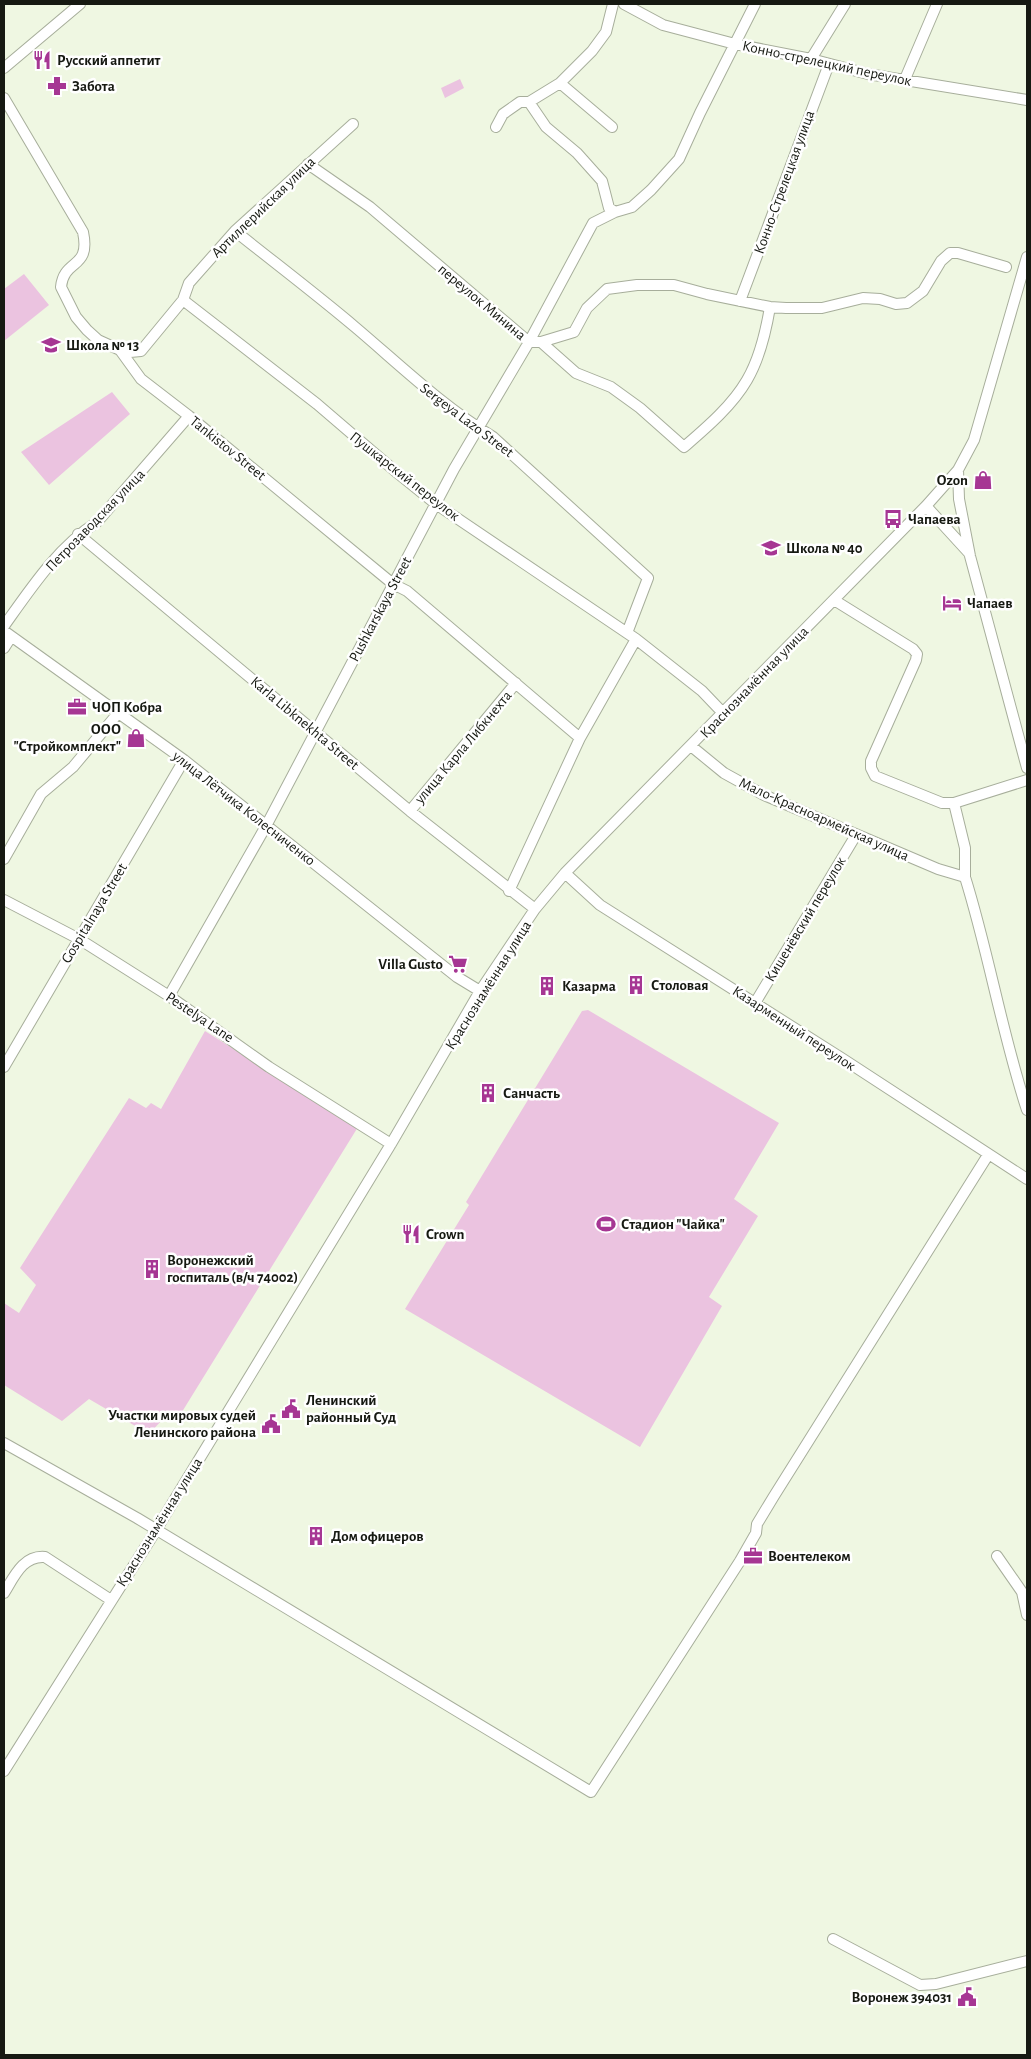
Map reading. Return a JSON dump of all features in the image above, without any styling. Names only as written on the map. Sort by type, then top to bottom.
[{"type":"street","points":[[4,68],[80,4]]},
{"type":"street","points":[[496,127],[503,114],[520,102],[528,102],[560,83],[592,51],[606,32],[613,4]]},
{"type":"street","points":[[528,102],[546,127],[577,153],[602,181],[609,208],[615,212],[632,207],[651,190],[679,159],[755,4]]},
{"type":"street","points":[[811,59],[845,4]]},
{"type":"street","points":[[906,79],[937,4]]},
{"type":"street","name":"Конно-стрелецкий переулок","points":[[628,6],[663,25],[735,44],[811,59],[868,74],[1027,100]]},
{"type":"street","name":"Конно-Стрелецкая улица","points":[[740,301],[829,64]]},
{"type":"street","points":[[560,83],[612,127]]},
{"type":"street","name":"Tankistov Street","points":[[4,98],[84,232],[86,246],[82,258],[65,272],[61,287],[76,317],[92,335],[98,340],[120,350],[141,379],[189,416],[393,584],[406,591],[580,738]]},
{"type":"street","name":"Артиллерийская улица","points":[[120,350],[130,352],[141,351],[183,300],[189,283],[235,231],[353,124]]},
{"type":"street","name":"переулок Минина","points":[[308,164],[370,207],[530,342],[541,342],[576,373],[611,387],[640,408],[684,447],[720,413],[747,380],[766,328],[770,307]]},
{"type":"street","name":"Pushkarskaya Street","points":[[169,996],[266,826],[436,504],[478,428],[530,342],[593,223],[615,212]]},
{"type":"street","name":"Sergeya Lazo Street","points":[[235,231],[356,327],[414,380],[492,437],[528,467],[648,578],[631,636]]},
{"type":"street","points":[[541,342],[574,332],[587,308],[607,289],[637,285],[674,285],[770,307],[822,308],[863,298],[896,304],[907,303],[923,291],[941,260],[950,253],[958,253],[1006,267]]},
{"type":"street","name":"Краснознамённая улица","points":[[4,1772],[156,1530],[391,1144],[480,991],[535,909],[565,873],[926,506],[958,470],[974,440],[1027,257]]},
{"type":"street","name":"Пушкарский переулок","points":[[183,300],[317,404],[436,504],[631,636],[702,691],[723,713]]},
{"type":"street","name":"Петрозаводская улица","points":[[4,626],[39,577],[78,534],[97,522],[189,416]]},
{"type":"street","points":[[958,470],[959,499],[970,556],[1027,763]]},
{"type":"street","points":[[926,506],[952,533],[970,556]]},
{"type":"street","name":"Karla Libknekhta Street","points":[[78,534],[410,810],[509,891],[535,909]]},
{"type":"street","points":[[834,600],[913,649],[917,654],[871,761],[874,776],[942,803],[954,803],[1027,780]]},
{"type":"street","points":[[4,648],[7,634]]},
{"type":"street","name":"улица Лётчика Колесниченко","points":[[7,634],[184,760],[457,977],[480,991]]},
{"type":"street","points":[[509,891],[580,738],[631,636]]},
{"type":"street","name":"улица Карла Либкнехта","points":[[410,810],[516,683]]},
{"type":"street","points":[[4,859],[41,794],[73,767],[119,712]]},
{"type":"street","name":"Мало-Красноармейская улица","points":[[691,746],[724,773],[764,795],[938,869],[965,877]]},
{"type":"street","name":"Gospitalnaya Street","points":[[4,1066],[184,760]]},
{"type":"street","points":[[954,803],[965,848],[965,877],[980,925],[1018,1081],[1027,1110]]},
{"type":"street","name":"Кишенёвский переулок","points":[[755,1003],[856,835]]},
{"type":"street","name":"Казарменный переулок","points":[[565,873],[600,904],[1027,1179]]},
{"type":"street","name":"Pestelya Lane","points":[[4,900],[79,939],[169,996],[269,1067],[391,1144]]},
{"type":"street","points":[[4,1443],[156,1530],[592,1792],[740,1561],[756,1534],[757,1524],[988,1155]]},
{"type":"street","points":[[4,1593],[22,1564],[30,1558],[37,1556],[45,1557],[111,1600]]},
{"type":"street","points":[[997,1556],[1022,1592],[1027,1615]]},
{"type":"street","points":[[833,1938],[920,1985],[936,1984],[1027,1961]]},
{"type":"shaded area","points":[[460,79],[464,88],[445,98],[441,88]]},
{"type":"shaded area","points":[[24,274],[49,305],[4,341],[4,289]]},
{"type":"shaded area","points":[[112,392],[130,414],[49,485],[21,452]]},
{"type":"shaded area","name":"Стадион \"Чайка\"","points":[[588,1010],[779,1123],[734,1199],[758,1216],[709,1297],[722,1306],[640,1447],[405,1309],[469,1205],[466,1202],[582,1011]]},
{"type":"shaded area","points":[[205,1031],[358,1127],[177,1420],[171,1422],[163,1419],[149,1434],[89,1399],[62,1421],[4,1385],[4,1303],[19,1313],[36,1285],[20,1268],[129,1098],[146,1108],[151,1103],[161,1109]]},
{"type":"place","name":"Русский аппетит","points":[[42,60]]},
{"type":"place","name":"Забота","points":[[57,86]]},
{"type":"place","name":"Школа № 13","points":[[51,345]]},
{"type":"place","name":"Ozon","points":[[983,480]]},
{"type":"place","name":"Чапаева","points":[[893,519]]},
{"type":"place","name":"Школа № 40","points":[[771,548]]},
{"type":"place","name":"Чапаев","points":[[952,603]]},
{"type":"place","name":"ЧОП Кобра","points":[[77,707]]},
{"type":"place","name":"ООО \"Стройкомплект\"","points":[[136,738]]},
{"type":"place","name":"Villa Gusto","points":[[458,964]]},
{"type":"place","name":"Столовая","points":[[636,985]]},
{"type":"place","name":"Казарма","points":[[547,986]]},
{"type":"place","name":"Санчасть","points":[[488,1093]]},
{"type":"place","name":"Стадион \"Чайка\"","points":[[606,1224]]},
{"type":"place","name":"Crown","points":[[411,1234]]},
{"type":"place","name":"Воронежский госпиталь (в/ч 74002)","points":[[152,1269]]},
{"type":"place","name":"Ленинский районный Суд","points":[[291,1409]]},
{"type":"place","name":"Участки мировых судей Ленинского района","points":[[271,1424]]},
{"type":"place","name":"Дом офицеров","points":[[316,1536]]},
{"type":"place","name":"Воентелеком","points":[[753,1556]]},
{"type":"place","name":"Воронеж 394031","points":[[967,1997]]}]
